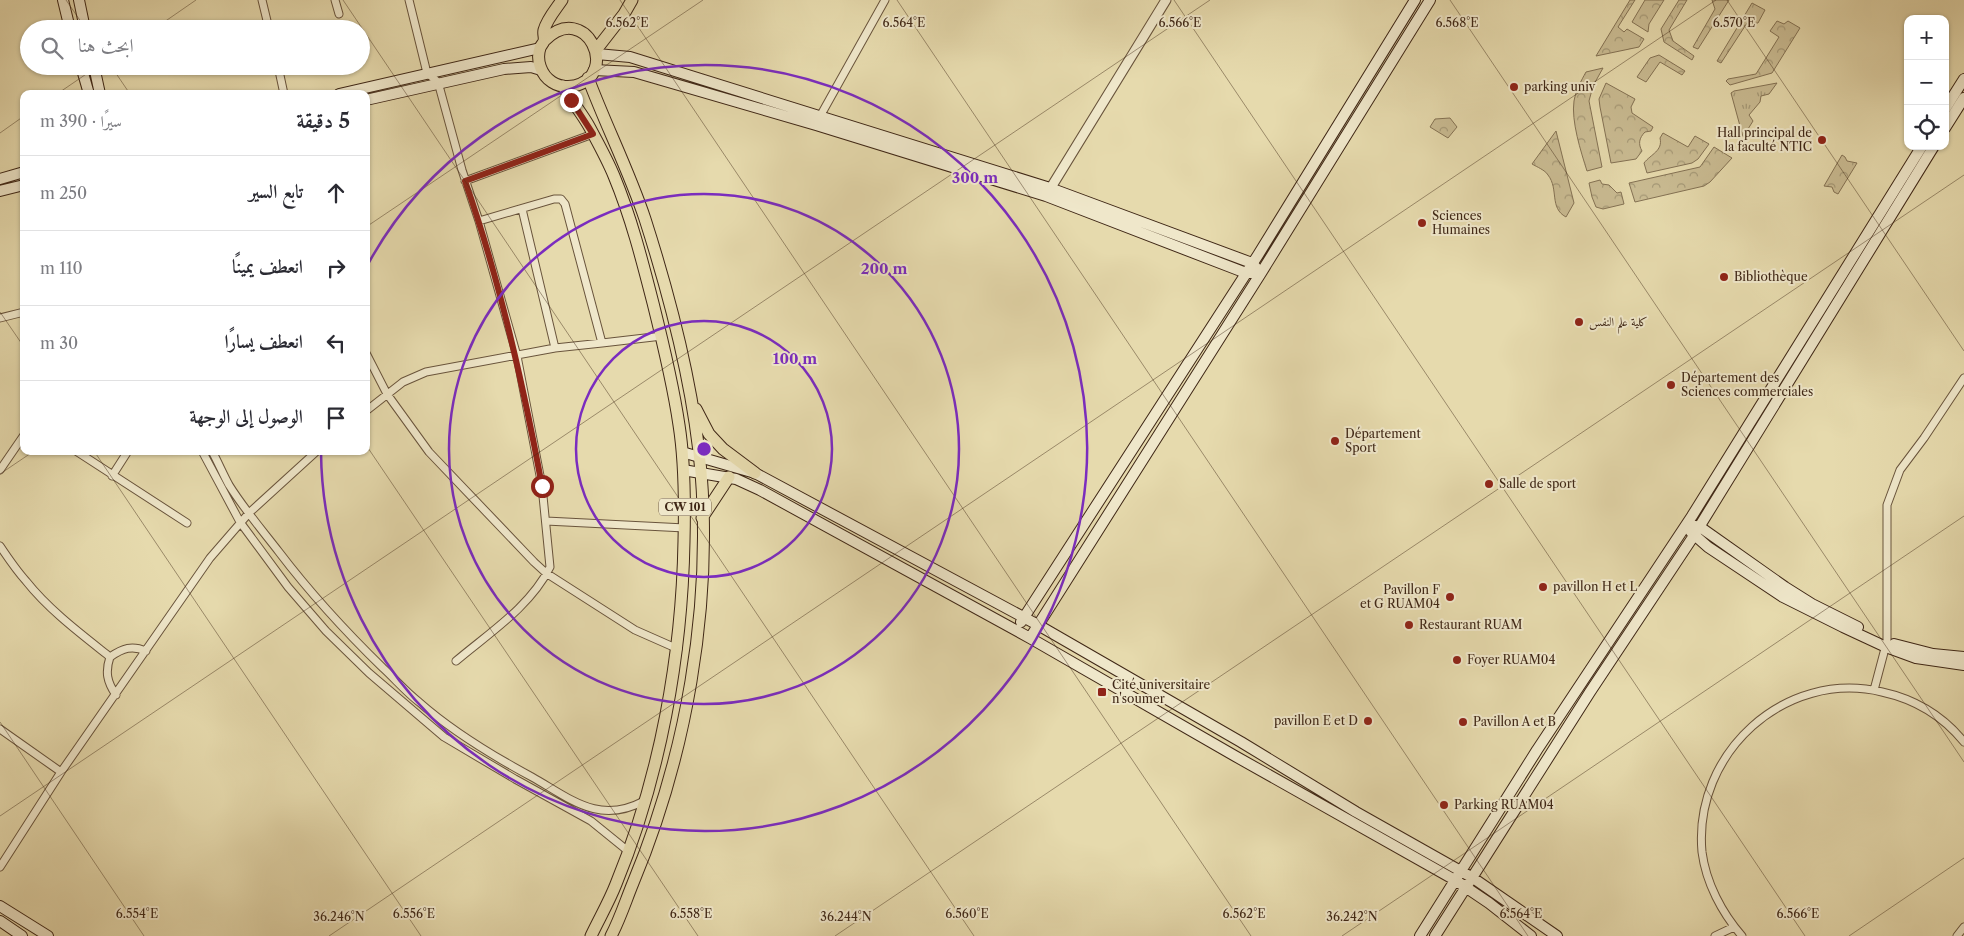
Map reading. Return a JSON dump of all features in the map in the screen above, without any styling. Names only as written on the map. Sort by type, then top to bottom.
[{"type":"main road","points":[[63,0],[68,20]]},
{"type":"main road","points":[[79,0],[83,20]]},
{"type":"main road","points":[[562,0],[545,28],[539,59],[541,70],[548,79],[563,86],[581,84],[591,74],[597,52],[632,0]]},
{"type":"main road","points":[[1016,630],[1246,273],[1415,0]]},
{"type":"main road","points":[[1030,638],[1261,273],[1430,0]]},
{"type":"main road","points":[[356,90],[542,44],[551,34],[569,28],[578,30],[586,35],[592,41],[597,52]]},
{"type":"main road","points":[[597,52],[630,57],[818,120],[1048,192],[1252,263],[1261,273]]},
{"type":"main road","points":[[370,99],[438,82],[504,69],[531,67],[541,70]]},
{"type":"main road","points":[[591,74],[634,72],[818,120]]},
{"type":"main road","name":"CW 101","points":[[591,74],[604,120],[624,162],[645,218],[691,398],[701,472],[703,576],[695,657],[671,774],[654,831],[611,936]]},
{"type":"main road","points":[[84,75],[88,90]]},
{"type":"main road","points":[[96,75],[99,90]]},
{"type":"main road","points":[[1947,105],[1964,78]]},
{"type":"main road","name":"CW 101","points":[[563,86],[593,134],[614,175],[638,242],[662,336],[679,425],[685,494],[684,566],[678,649],[662,735],[644,801],[616,885],[590,936]]},
{"type":"main road","points":[[1949,122],[1964,98]]},
{"type":"main road","points":[[1420,936],[1537,750],[1686,525],[1920,150]]},
{"type":"main road","points":[[1436,936],[1590,692],[1700,527],[1932,150]]},
{"type":"main road","points":[[0,179],[20,173]]},
{"type":"main road","points":[[0,191],[20,186]]},
{"type":"main road","points":[[1048,192],[1246,273],[1261,273]]},
{"type":"main road","points":[[691,398],[709,434],[723,449],[755,473],[1038,625],[1242,742],[1458,875],[1467,887],[1531,936]]},
{"type":"main road","points":[[682,452],[699,456],[734,474],[1016,630],[1235,756],[1458,875],[1473,878],[1557,936]]},
{"type":"main road","points":[[683,470],[734,474],[755,473]]},
{"type":"main road","points":[[702,518],[734,474]]},
{"type":"main road","points":[[1686,525],[1700,527],[1812,604],[1887,644],[1933,654],[1964,658]]},
{"type":"main road","points":[[1686,525],[1694,536],[1783,596],[1916,658],[1964,665]]},
{"type":"main road","points":[[885,558],[891,546]]},
{"type":"main road","points":[[0,906],[48,936]]},
{"type":"main road","points":[[0,922],[22,936]]},
{"type":"street","points":[[262,0],[267,20]]},
{"type":"street","points":[[335,0],[339,14]]},
{"type":"street","points":[[409,0],[427,73],[438,82],[465,181],[479,220],[516,356],[528,411],[546,521],[550,567],[533,594],[515,612],[456,661]]},
{"type":"street","points":[[818,120],[885,0]]},
{"type":"street","points":[[1048,192],[1166,0]]},
{"type":"street","points":[[280,75],[283,90]]},
{"type":"street","points":[[465,181],[593,134]]},
{"type":"street","points":[[479,220],[554,199],[561,199],[565,204],[602,343]]},
{"type":"street","points":[[522,209],[555,348]]},
{"type":"street","points":[[0,318],[20,313]]},
{"type":"street","points":[[370,408],[403,382],[426,372],[555,348],[662,336]]},
{"type":"street","points":[[370,361],[387,394],[429,452],[546,574],[635,630],[678,649]]},
{"type":"street","points":[[1874,690],[1887,644],[1887,505],[1900,470],[1963,383]]},
{"type":"street","points":[[0,470],[20,441]]},
{"type":"street","points":[[82,455],[187,523]]},
{"type":"street","points":[[112,476],[125,455]]},
{"type":"street","points":[[204,455],[240,522],[288,587],[326,631],[362,666],[444,737],[591,821],[628,851]]},
{"type":"street","points":[[214,455],[229,485],[311,594],[352,638],[418,702],[459,733],[572,799],[593,809],[619,811],[644,801]]},
{"type":"street","points":[[0,867],[61,772],[210,558],[240,522],[313,455]]},
{"type":"street","points":[[546,521],[684,528]]},
{"type":"street","points":[[0,546],[26,582],[78,632],[110,657]]},
{"type":"street","points":[[116,695],[109,685],[106,675],[110,657],[125,648],[138,647],[146,651]]},
{"type":"street","points":[[1742,936],[1723,910],[1714,893],[1702,852],[1704,816],[1708,797],[1723,761],[1734,745],[1762,717],[1796,698],[1821,690],[1854,688],[1874,690],[1910,701],[1928,710],[1943,721],[1964,742]]},
{"type":"street","points":[[0,729],[61,772]]},
{"type":"street","points":[[491,765],[497,756]]},
{"type":"street","points":[[1715,936],[1734,926]]},
{"type":"street","points":[[1957,936],[1964,928]]},
{"type":"green space","points":[[1630,0],[1635,0],[1618,27],[1624,32],[1627,29],[1644,39],[1639,47],[1596,56]]},
{"type":"green space","points":[[1645,0],[1664,0],[1649,24],[1648,32],[1632,22]]},
{"type":"green space","points":[[1679,0],[1687,0],[1669,30],[1673,41],[1694,56],[1692,60],[1664,42],[1661,29]]},
{"type":"green space","points":[[1712,0],[1729,0],[1698,49],[1693,47],[1715,9]]},
{"type":"green space","points":[[1752,3],[1765,10],[1758,23],[1747,23],[1721,63],[1717,61]]},
{"type":"green space","points":[[1777,21],[1784,24],[1788,21],[1800,28],[1772,73],[1730,85],[1726,81],[1728,79],[1756,74],[1779,37],[1770,31]]},
{"type":"green space","points":[[1659,55],[1685,71],[1682,75],[1660,62],[1646,82],[1637,77],[1650,58]]},
{"type":"green space","points":[[1603,68],[1593,86],[1589,101],[1602,167],[1587,171],[1575,127],[1574,101],[1577,89],[1586,72]]},
{"type":"green space","points":[[1606,83],[1635,99],[1631,107],[1632,113],[1653,127],[1651,131],[1645,132],[1641,137],[1640,146],[1642,151],[1636,159],[1611,163],[1599,99]]},
{"type":"green space","points":[[1777,83],[1769,94],[1761,96],[1760,102],[1749,115],[1753,121],[1743,137],[1731,93]]},
{"type":"green space","points":[[1450,118],[1457,127],[1448,138],[1430,127],[1435,119]]},
{"type":"green space","points":[[1556,131],[1574,203],[1566,217],[1558,209],[1553,186],[1548,175],[1532,164]]},
{"type":"green space","points":[[1663,133],[1688,147],[1695,136],[1709,144],[1698,159],[1692,163],[1647,173],[1644,163],[1660,146],[1660,138]]},
{"type":"green space","points":[[1714,147],[1732,158],[1710,182],[1704,186],[1635,202],[1629,183],[1700,167]]},
{"type":"green space","points":[[1842,155],[1847,161],[1857,163],[1838,194],[1834,192],[1832,187],[1824,186]]},
{"type":"green space","points":[[1600,180],[1602,184],[1609,185],[1617,193],[1621,192],[1624,204],[1603,209],[1596,207],[1589,183]]},
{"type":"place","name":"parking univ","points":[[1514,87]]},
{"type":"place","name":"Hall principal de la faculté NTIC","points":[[1822,140]]},
{"type":"place","name":"Sciences Humaines","points":[[1422,223]]},
{"type":"place","name":"Bibliothèque","points":[[1724,277]]},
{"type":"place","name":"كلية علم النفس","points":[[1579,322]]},
{"type":"place","name":"Département des Sciences commerciales","points":[[1671,385]]},
{"type":"place","name":"Département Sport","points":[[1335,441]]},
{"type":"place","name":"Salle de sport","points":[[1489,484]]},
{"type":"place","name":"pavillon H et L","points":[[1543,587]]},
{"type":"place","name":"Pavillon F et G RUAM04","points":[[1450,597]]},
{"type":"place","name":"Restaurant RUAM","points":[[1409,625]]},
{"type":"place","name":"Foyer RUAM04","points":[[1457,660]]},
{"type":"place","name":"Cité universitaire n'soumer","points":[[1102,692]]},
{"type":"place","name":"pavillon E et D","points":[[1368,721]]},
{"type":"place","name":"Pavillon A et B","points":[[1463,722]]},
{"type":"place","name":"Parking RUAM04","points":[[1444,805]]},
{"type":"route","points":[[542,486],[527,402],[516,356],[479,220],[465,181],[593,134],[571,100]]}]
